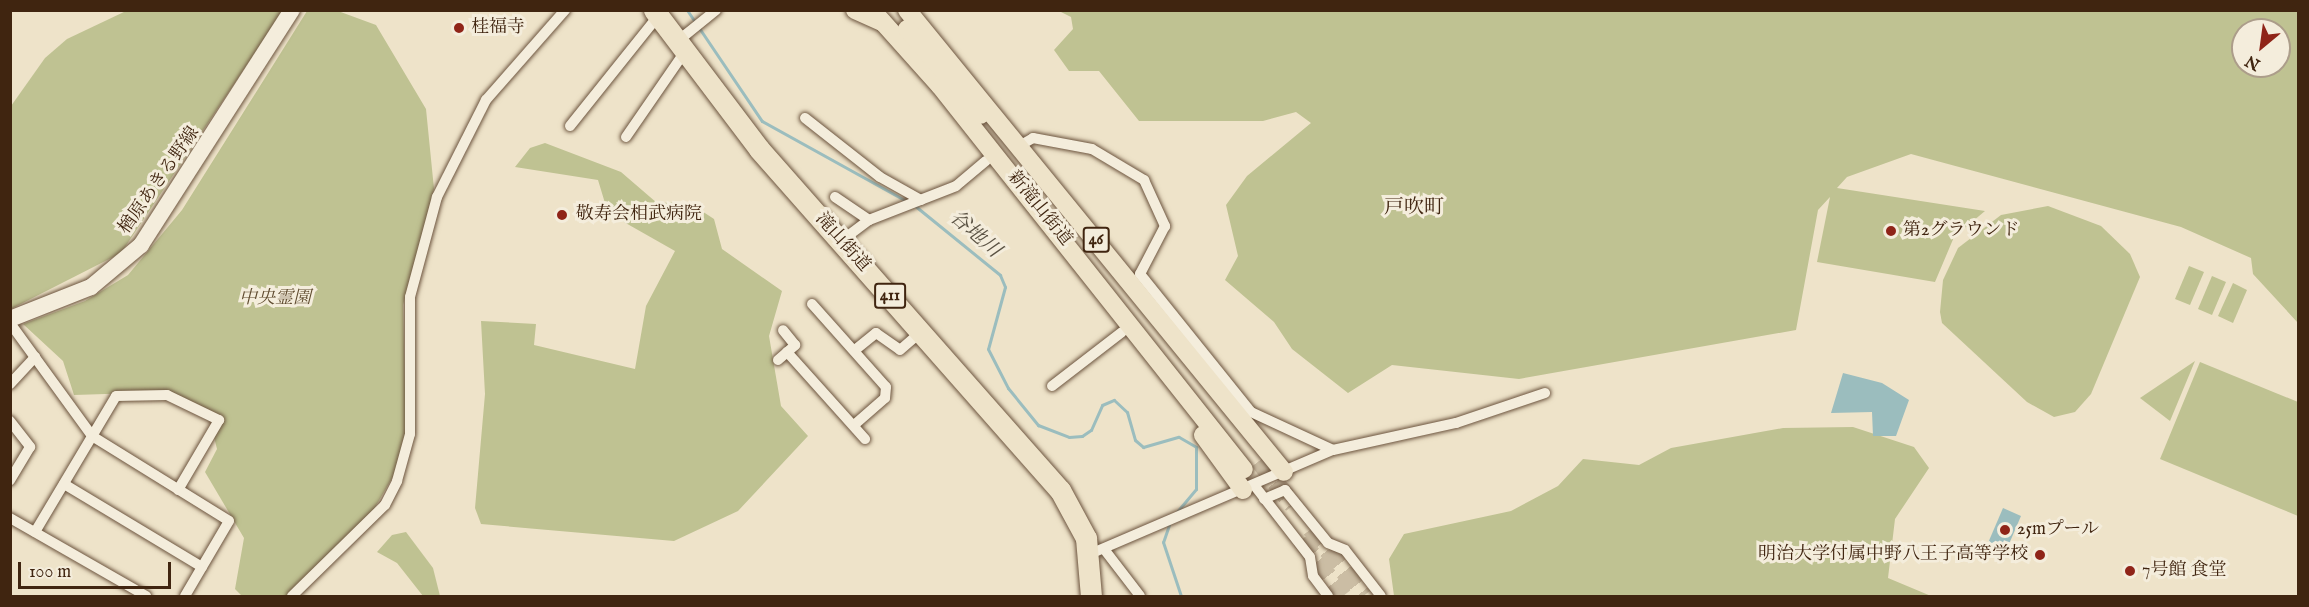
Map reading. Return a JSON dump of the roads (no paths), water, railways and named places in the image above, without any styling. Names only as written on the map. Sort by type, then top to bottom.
[{"type":"highway","name":"滝山街道","points":[[656,13],[684,41],[759,149],[1051,478],[1097,551],[1091,597]]},
{"type":"main road","name":"楢原あきる野線","points":[[10,321],[91,287],[141,245],[191,174],[292,10]]},
{"type":"main road","name":"46","points":[[855,10],[882,14]]},
{"type":"main road","name":"46","points":[[907,10],[1135,278],[1284,472]]},
{"type":"main road","name":"新滝山街道","points":[[882,14],[973,104],[1251,465],[940,86],[882,14]]},
{"type":"main road","name":"46","points":[[940,86],[951,117],[1248,488]]},
{"type":"street","points":[[292,597],[385,506],[397,481],[410,434],[410,297],[436,197],[486,100],[564,10]]},
{"type":"street","points":[[626,137],[684,41],[716,10]]},
{"type":"street","points":[[570,126],[656,13]]},
{"type":"street","points":[[805,118],[880,177],[920,201]]},
{"type":"street","points":[[1021,145],[1033,138],[1092,148],[1144,180],[1165,226],[1135,278],[1251,412],[1333,450]]},
{"type":"street","points":[[841,241],[869,220],[956,186],[986,161]]},
{"type":"street","points":[[835,197],[869,220]]},
{"type":"street","points":[[812,304],[855,350],[887,391],[854,425]]},
{"type":"street","points":[[10,321],[92,436],[229,521],[185,597]]},
{"type":"street","points":[[783,330],[795,345],[783,356],[866,439]]},
{"type":"street","points":[[855,350],[876,333],[900,350],[922,331]]},
{"type":"street","points":[[1052,386],[1122,332]]},
{"type":"street","points":[[10,384],[35,357]]},
{"type":"street","points":[[1140,597],[1097,551],[1333,450],[1456,423],[1545,393]]},
{"type":"street","points":[[35,532],[116,396],[167,395],[219,420],[178,490]]},
{"type":"street","points":[[10,421],[30,447],[10,480]]},
{"type":"street","points":[[64,484],[202,567]]},
{"type":"street","points":[[1248,488],[1264,499],[1310,557],[1313,576],[1328,597]]},
{"type":"street","points":[[1264,499],[1285,490],[1328,543],[1345,550],[1380,597]]},
{"type":"street","points":[[10,518],[146,597]]},
{"type":"water","points":[[1843,373],[1882,383],[1909,400],[1896,436],[1873,436],[1872,412],[1831,413]]},
{"type":"water","name":"25mプール","points":[[2003,508],[2021,516],[2006,551],[1988,543]]},
{"type":"waterway","name":"谷地川","points":[[687,10],[762,121],[908,202]]},
{"type":"waterway","name":"谷地川","points":[[914,205],[1000,275],[1005,287],[988,349],[1008,388],[1038,425],[1069,437],[1082,436],[1091,430],[1102,405],[1114,400],[1127,412],[1135,440],[1143,447],[1179,437],[1196,447],[1196,489],[1177,512]]},
{"type":"waterway","name":"谷地川","points":[[1169,525],[1163,542],[1181,596]]},
{"type":"tunnel","points":[[1259,461],[1293,505]]},
{"type":"tunnel","points":[[1311,529],[1363,596]]},
{"type":"tunnel","points":[[1301,540],[1343,596]]},
{"type":"place","name":"桂福寺","points":[[459,28]]},
{"type":"place","name":"敬寿会相武病院","points":[[562,215]]},
{"type":"place","name":"第2グラウンド","points":[[1891,231]]},
{"type":"place","name":"25mプール","points":[[2005,530]]},
{"type":"place","name":"明治大学付属中野八王子高等学校","points":[[2040,555]]},
{"type":"place","name":"7号館 食堂","points":[[2130,571]]},
{"type":"district","name":"戸吹町","points":[[1414,207]]},
{"type":"park label","name":"中央霊園","points":[[275,299]]}]
